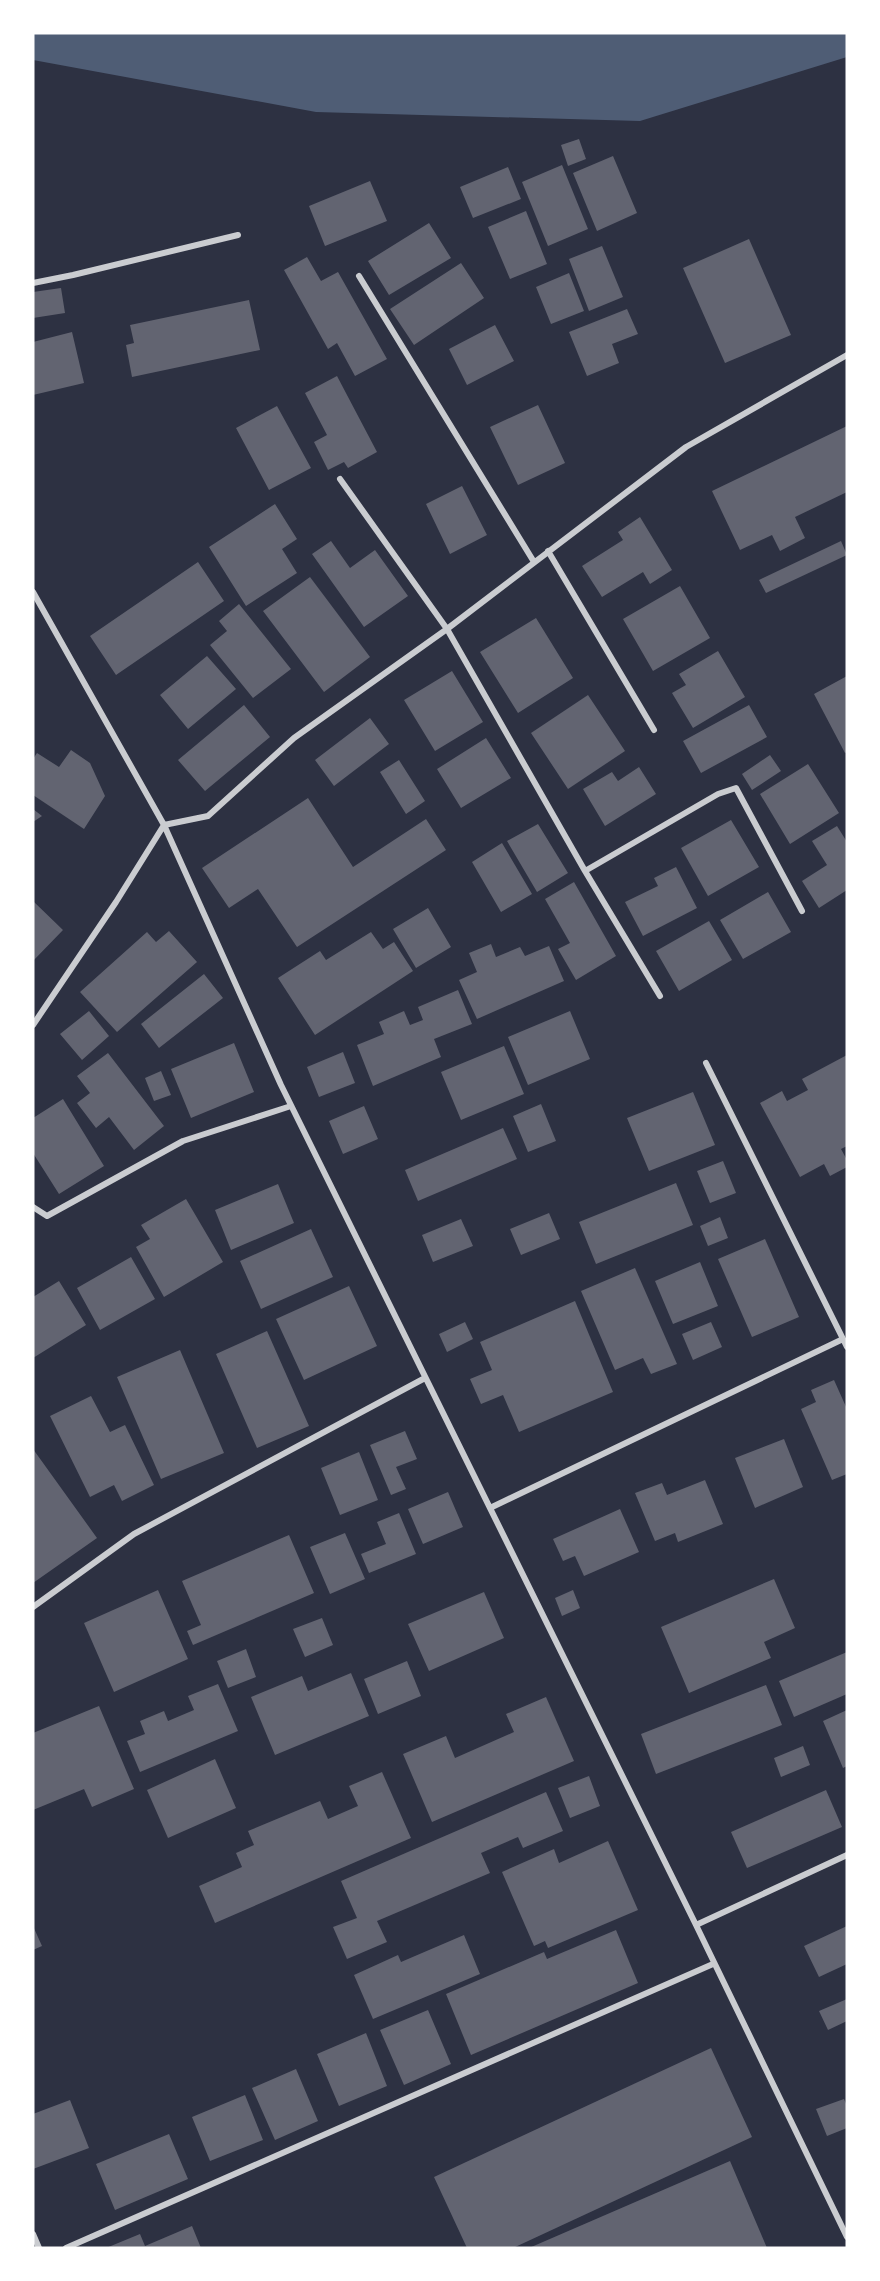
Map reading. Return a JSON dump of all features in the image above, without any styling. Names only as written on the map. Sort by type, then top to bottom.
[{"type":"street","points":[[33,283],[238,235]]},
{"type":"street","points":[[359,276],[534,562]]},
{"type":"street","points":[[33,1025],[116,902],[164,825],[208,816],[294,738],[447,629],[686,447],[847,355]]},
{"type":"street","points":[[340,479],[447,629],[585,871],[660,996]]},
{"type":"street","points":[[548,551],[654,730]]},
{"type":"street","points":[[33,592],[164,825],[291,1106],[696,1925],[847,2236]]},
{"type":"street","points":[[585,871],[718,794],[736,788],[802,911]]},
{"type":"street","points":[[706,1063],[847,1347]]},
{"type":"street","points":[[33,1208],[47,1216],[183,1141],[291,1106]]},
{"type":"street","points":[[490,1508],[843,1339]]},
{"type":"street","points":[[33,1607],[134,1534],[425,1377]]},
{"type":"street","points":[[696,1925],[847,1855]]},
{"type":"street","points":[[66,2248],[713,1964]]},
{"type":"street","points":[[33,2234],[39,2248]]},
{"type":"water","points":[[33,33],[847,33],[847,57],[640,121],[316,112],[33,60]]},
{"type":"building","points":[[579,139],[586,159],[568,166],[561,145]]},
{"type":"building","points":[[613,156],[637,213],[597,231],[573,173]]},
{"type":"building","points":[[562,165],[588,229],[548,246],[522,182]]},
{"type":"building","points":[[508,167],[521,199],[473,218],[460,187]]},
{"type":"building","points":[[370,181],[387,221],[325,246],[309,206]]},
{"type":"building","points":[[526,211],[547,264],[510,279],[488,227]]},
{"type":"building","points":[[429,223],[451,258],[389,295],[368,261]]},
{"type":"building","points":[[749,239],[791,335],[725,363],[683,268]]},
{"type":"building","points":[[602,246],[623,297],[589,311],[569,259]]},
{"type":"building","points":[[307,257],[321,281],[338,272],[387,359],[355,376],[337,343],[328,349],[284,270]]},
{"type":"building","points":[[461,263],[484,298],[414,345],[390,309]]},
{"type":"building","points":[[569,273],[584,311],[551,324],[536,287]]},
{"type":"building","points":[[61,288],[65,313],[33,318],[33,292]]},
{"type":"building","points":[[249,300],[260,350],[132,377],[126,345],[134,343],[130,325]]},
{"type":"building","points":[[627,309],[638,334],[612,344],[619,363],[587,376],[569,332]]},
{"type":"building","points":[[495,325],[514,361],[467,385],[449,349]]},
{"type":"building","points":[[72,332],[84,383],[33,395],[33,342]]},
{"type":"building","points":[[337,376],[377,452],[348,468],[344,462],[328,470],[314,442],[327,435],[305,393]]},
{"type":"building","points":[[538,405],[565,463],[518,485],[490,427]]},
{"type":"building","points":[[277,406],[311,468],[269,490],[236,428]]},
{"type":"building","points":[[847,426],[847,492],[795,517],[805,538],[780,551],[772,535],[740,550],[712,491]]},
{"type":"building","points":[[462,486],[487,535],[450,554],[426,504]]},
{"type":"building","points":[[275,504],[297,539],[282,549],[297,573],[246,606],[209,547]]},
{"type":"building","points":[[640,517],[672,570],[650,584],[643,572],[602,597],[582,566],[623,540],[618,532]]},
{"type":"building","points":[[331,541],[350,568],[375,550],[408,596],[364,627],[312,554]]},
{"type":"building","points":[[841,541],[847,555],[766,593],[759,580]]},
{"type":"building","points":[[198,562],[224,601],[116,675],[90,636]]},
{"type":"building","points":[[310,577],[370,657],[324,692],[263,611]]},
{"type":"building","points":[[680,586],[710,638],[653,671],[623,619]]},
{"type":"building","points":[[239,604],[291,669],[253,698],[210,645],[227,631],[219,621]]},
{"type":"building","points":[[536,618],[573,678],[518,713],[480,652]]},
{"type":"building","points":[[718,651],[745,697],[693,728],[672,693],[686,685],[679,674]]},
{"type":"building","points":[[207,656],[236,689],[188,729],[160,695]]},
{"type":"building","points":[[452,671],[483,722],[435,751],[404,700]]},
{"type":"building","points":[[847,676],[847,752],[845,753],[814,694]]},
{"type":"building","points":[[588,695],[625,751],[568,789],[531,733]]},
{"type":"building","points":[[244,705],[270,737],[205,791],[178,760]]},
{"type":"building","points":[[749,705],[767,737],[701,773],[683,741]]},
{"type":"building","points":[[370,718],[389,744],[334,786],[315,760]]},
{"type":"building","points":[[486,738],[511,778],[461,808],[437,769]]},
{"type":"building","points":[[71,750],[90,763],[105,796],[84,829],[33,795],[33,759],[37,753],[59,767]]},
{"type":"building","points":[[770,755],[781,771],[752,790],[742,774]]},
{"type":"building","points":[[399,760],[425,801],[406,814],[380,772]]},
{"type":"building","points":[[808,764],[839,813],[790,844],[760,794]]},
{"type":"building","points":[[639,767],[656,794],[605,826],[583,789],[612,772],[618,781]]},
{"type":"building","points":[[308,798],[353,867],[426,819],[446,850],[297,947],[258,889],[229,908],[202,868]]},
{"type":"building","points":[[33,809],[42,816],[33,822]]},
{"type":"building","points":[[731,820],[759,867],[708,896],[681,848]]},
{"type":"building","points":[[538,824],[568,873],[537,892],[507,841]]},
{"type":"building","points":[[837,826],[847,842],[847,890],[819,908],[802,881],[827,865],[812,841]]},
{"type":"building","points":[[502,843],[532,894],[501,912],[472,862]]},
{"type":"building","points":[[676,867],[697,908],[643,936],[625,902],[658,886],[654,878]]},
{"type":"building","points":[[574,882],[616,956],[576,980],[558,949],[570,943],[545,899]]},
{"type":"building","points":[[768,892],[791,932],[743,959],[720,920]]},
{"type":"building","points":[[33,901],[63,930],[33,961]]},
{"type":"building","points":[[428,908],[451,947],[416,968],[393,929]]},
{"type":"building","points":[[709,921],[732,960],[679,991],[656,951]]},
{"type":"building","points":[[169,931],[197,962],[117,1032],[80,992],[147,932],[156,942]]},
{"type":"building","points":[[371,932],[383,949],[394,942],[413,971],[315,1035],[278,978],[320,951],[326,960]]},
{"type":"building","points":[[491,944],[496,957],[520,947],[525,956],[549,946],[564,981],[477,1019],[459,980],[477,972],[469,953]]},
{"type":"building","points":[[204,974],[223,998],[159,1048],[141,1024]]},
{"type":"building","points":[[458,990],[472,1024],[434,1039],[441,1057],[373,1086],[357,1045],[384,1034],[379,1022],[404,1011],[410,1025],[423,1020],[418,1007]]},
{"type":"building","points":[[89,1011],[109,1036],[82,1060],[60,1034]]},
{"type":"building","points":[[570,1011],[590,1059],[528,1085],[508,1037]]},
{"type":"building","points":[[234,1043],[254,1092],[191,1118],[171,1069]]},
{"type":"building","points":[[504,1046],[524,1094],[461,1120],[441,1072]]},
{"type":"building","points":[[343,1052],[355,1083],[319,1097],[307,1067]]},
{"type":"building","points":[[108,1053],[164,1126],[134,1150],[109,1117],[96,1128],[77,1103],[90,1093],[77,1076]]},
{"type":"building","points":[[847,1055],[847,1146],[841,1149],[847,1160],[847,1167],[830,1176],[824,1164],[800,1177],[760,1103],[782,1091],[787,1101],[808,1090],[802,1079]]},
{"type":"building","points":[[161,1071],[171,1095],[154,1101],[145,1078]]},
{"type":"building","points":[[693,1092],[715,1145],[649,1171],[627,1118]]},
{"type":"building","points":[[63,1099],[104,1166],[59,1194],[33,1153],[33,1118]]},
{"type":"building","points":[[541,1104],[556,1141],[528,1152],[513,1116]]},
{"type":"building","points":[[364,1106],[378,1139],[343,1154],[329,1121]]},
{"type":"building","points":[[503,1128],[517,1159],[418,1201],[405,1170]]},
{"type":"building","points":[[723,1161],[736,1193],[710,1203],[697,1171]]},
{"type":"building","points":[[676,1183],[693,1225],[596,1264],[579,1222]]},
{"type":"building","points":[[278,1184],[294,1223],[231,1250],[215,1210]]},
{"type":"building","points":[[186,1199],[223,1262],[164,1297],[136,1247],[150,1239],[141,1225]]},
{"type":"building","points":[[549,1213],[560,1239],[521,1255],[510,1229]]},
{"type":"building","points":[[720,1217],[728,1238],[708,1246],[700,1226]]},
{"type":"building","points":[[461,1219],[473,1246],[433,1262],[422,1235]]},
{"type":"building","points":[[311,1229],[333,1277],[261,1309],[240,1261]]},
{"type":"building","points":[[765,1239],[799,1317],[752,1337],[718,1259]]},
{"type":"building","points":[[131,1257],[155,1299],[100,1330],[77,1288]]},
{"type":"building","points":[[700,1262],[718,1306],[673,1324],[655,1281]]},
{"type":"building","points":[[635,1268],[677,1364],[651,1374],[643,1358],[615,1370],[581,1291]]},
{"type":"building","points":[[59,1281],[86,1325],[33,1358],[33,1297]]},
{"type":"building","points":[[349,1286],[377,1346],[304,1380],[276,1319]]},
{"type":"building","points":[[575,1301],[613,1392],[519,1432],[503,1395],[481,1404],[470,1379],[492,1370],[480,1342]]},
{"type":"building","points":[[465,1322],[473,1339],[447,1352],[439,1334]]},
{"type":"building","points":[[711,1322],[722,1347],[693,1360],[682,1334]]},
{"type":"building","points":[[267,1331],[309,1426],[257,1448],[216,1354]]},
{"type":"building","points":[[180,1350],[224,1453],[161,1479],[117,1377]]},
{"type":"building","points":[[834,1380],[847,1409],[847,1474],[832,1480],[801,1409],[816,1402],[811,1390]]},
{"type":"building","points":[[91,1396],[110,1432],[125,1425],[154,1485],[122,1501],[114,1485],[90,1497],[50,1416]]},
{"type":"building","points":[[405,1431],[417,1459],[396,1467],[406,1489],[391,1495],[370,1445]]},
{"type":"building","points":[[784,1439],[803,1487],[755,1508],[735,1458]]},
{"type":"building","points":[[33,1449],[97,1538],[33,1583]]},
{"type":"building","points":[[359,1452],[378,1500],[340,1515],[321,1468]]},
{"type":"building","points":[[705,1480],[723,1524],[678,1542],[675,1533],[655,1541],[635,1493],[662,1483],[667,1495]]},
{"type":"building","points":[[448,1492],[463,1527],[423,1544],[408,1509]]},
{"type":"building","points":[[620,1509],[639,1552],[584,1576],[575,1556],[563,1561],[553,1539]]},
{"type":"building","points":[[399,1513],[416,1554],[369,1573],[361,1554],[386,1544],[377,1522]]},
{"type":"building","points":[[345,1533],[365,1579],[330,1594],[310,1547]]},
{"type":"building","points":[[289,1535],[314,1593],[193,1645],[187,1631],[201,1625],[182,1581]]},
{"type":"building","points":[[774,1579],[795,1628],[764,1642],[771,1658],[689,1693],[661,1627]]},
{"type":"building","points":[[158,1590],[188,1659],[114,1692],[84,1623]]},
{"type":"building","points":[[573,1590],[580,1608],[562,1616],[555,1598]]},
{"type":"building","points":[[484,1592],[504,1638],[429,1671],[408,1624]]},
{"type":"building","points":[[322,1618],[333,1645],[305,1657],[293,1629]]},
{"type":"building","points":[[246,1649],[256,1677],[228,1688],[217,1661]]},
{"type":"building","points":[[847,1652],[847,1694],[794,1717],[779,1681]]},
{"type":"building","points":[[407,1661],[421,1696],[378,1714],[364,1679]]},
{"type":"building","points":[[351,1673],[369,1716],[275,1755],[251,1697],[302,1676],[308,1691]]},
{"type":"building","points":[[218,1684],[238,1731],[140,1772],[127,1741],[145,1734],[140,1721],[164,1711],[168,1721],[194,1710],[188,1696]]},
{"type":"building","points":[[766,1685],[782,1725],[656,1774],[641,1734]]},
{"type":"building","points":[[546,1697],[574,1761],[432,1822],[403,1754],[446,1736],[455,1758],[514,1732],[506,1714]]},
{"type":"building","points":[[99,1706],[134,1789],[92,1807],[84,1789],[33,1810],[33,1733]]},
{"type":"building","points":[[847,1710],[847,1766],[843,1768],[823,1721]]},
{"type":"building","points":[[803,1746],[810,1765],[781,1777],[774,1758]]},
{"type":"building","points":[[215,1759],[236,1808],[168,1838],[147,1790]]},
{"type":"building","points":[[382,1772],[411,1838],[215,1923],[199,1886],[242,1867],[236,1853],[254,1845],[248,1831],[320,1801],[328,1819],[358,1806],[349,1786]]},
{"type":"building","points":[[589,1776],[600,1806],[570,1818],[558,1788]]},
{"type":"building","points":[[826,1790],[842,1827],[747,1868],[731,1832]]},
{"type":"building","points":[[546,1792],[563,1831],[523,1848],[518,1837],[481,1853],[490,1873],[377,1921],[387,1942],[347,1959],[333,1927],[357,1918],[341,1881]]},
{"type":"building","points":[[608,1841],[638,1910],[548,1948],[545,1941],[534,1946],[502,1872],[554,1849],[559,1863]]},
{"type":"building","points":[[33,1926],[42,1946],[33,1950]]},
{"type":"building","points":[[847,1926],[847,1964],[819,1977],[804,1946]]},
{"type":"building","points":[[616,1930],[638,1983],[471,2055],[446,1994],[544,1952],[547,1959]]},
{"type":"building","points":[[464,1935],[480,1974],[373,2019],[354,1975],[398,1955],[401,1962]]},
{"type":"building","points":[[847,1999],[847,2021],[828,2030],[819,2011]]},
{"type":"building","points":[[428,2010],[451,2064],[404,2085],[380,2030]]},
{"type":"building","points":[[366,2033],[387,2086],[339,2106],[317,2054]]},
{"type":"building","points":[[711,2048],[752,2137],[513,2248],[467,2248],[434,2177]]},
{"type":"building","points":[[296,2069],[318,2121],[275,2140],[252,2088]]},
{"type":"building","points":[[245,2095],[263,2140],[210,2161],[192,2117]]},
{"type":"building","points":[[844,2099],[847,2106],[847,2128],[827,2136],[816,2109]]},
{"type":"building","points":[[70,2100],[89,2148],[33,2169],[33,2114]]},
{"type":"building","points":[[169,2134],[188,2179],[115,2210],[96,2164]]},
{"type":"building","points":[[730,2161],[767,2248],[529,2248]]},
{"type":"building","points":[[192,2226],[201,2248],[106,2248],[140,2234],[145,2246]]}]
